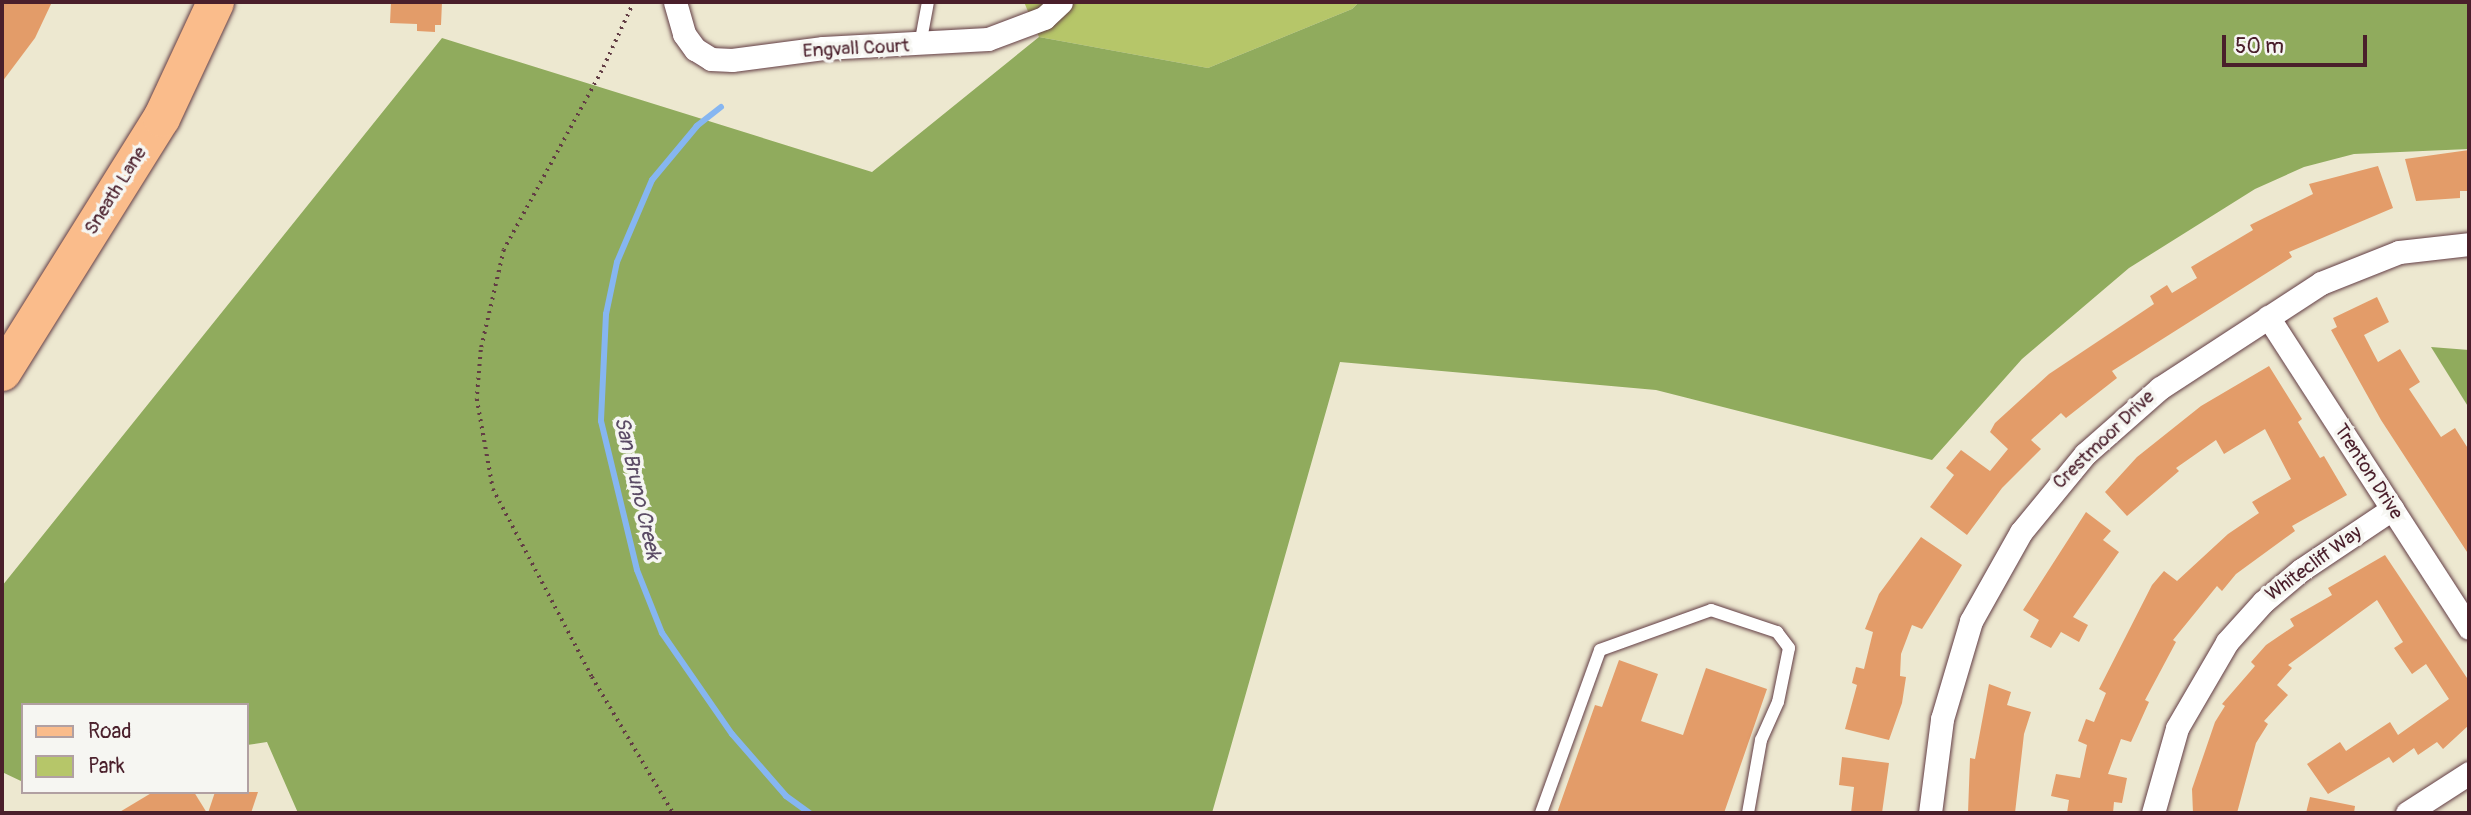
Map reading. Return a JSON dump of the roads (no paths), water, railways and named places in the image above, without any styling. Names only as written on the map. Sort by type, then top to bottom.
[{"type":"main road","name":"Sneath Lane","points":[[2,372],[161,118],[215,2]]},
{"type":"street","name":"Engvall Court","points":[[675,2],[684,34],[711,59],[870,45],[920,45],[988,39],[1019,30],[1044,18],[1061,2]]},
{"type":"street","name":"Crestmoor Drive","points":[[1930,813],[1940,732],[1954,670],[1971,621],[2021,532],[2053,489],[2122,418],[2321,283],[2358,266],[2399,252],[2469,244]]},
{"type":"street","name":"Trenton Drive","points":[[2268,317],[2469,628]]},
{"type":"street","name":"Whitecliff Way","points":[[2153,813],[2176,728],[2227,642],[2263,601],[2301,570],[2392,509]]},
{"type":"street","points":[[2407,813],[2469,773]]},
{"type":"lane","points":[[920,45],[928,2]]},
{"type":"lane","points":[[1541,813],[1600,650],[1711,610],[1777,632],[1789,648],[1778,702],[1760,740],[1748,813]]},
{"type":"waterway","name":"San Bruno Creek","points":[[721,107],[697,126],[652,180],[617,262],[606,314],[601,421],[637,570],[662,633],[732,734],[786,796],[809,813]]}]
